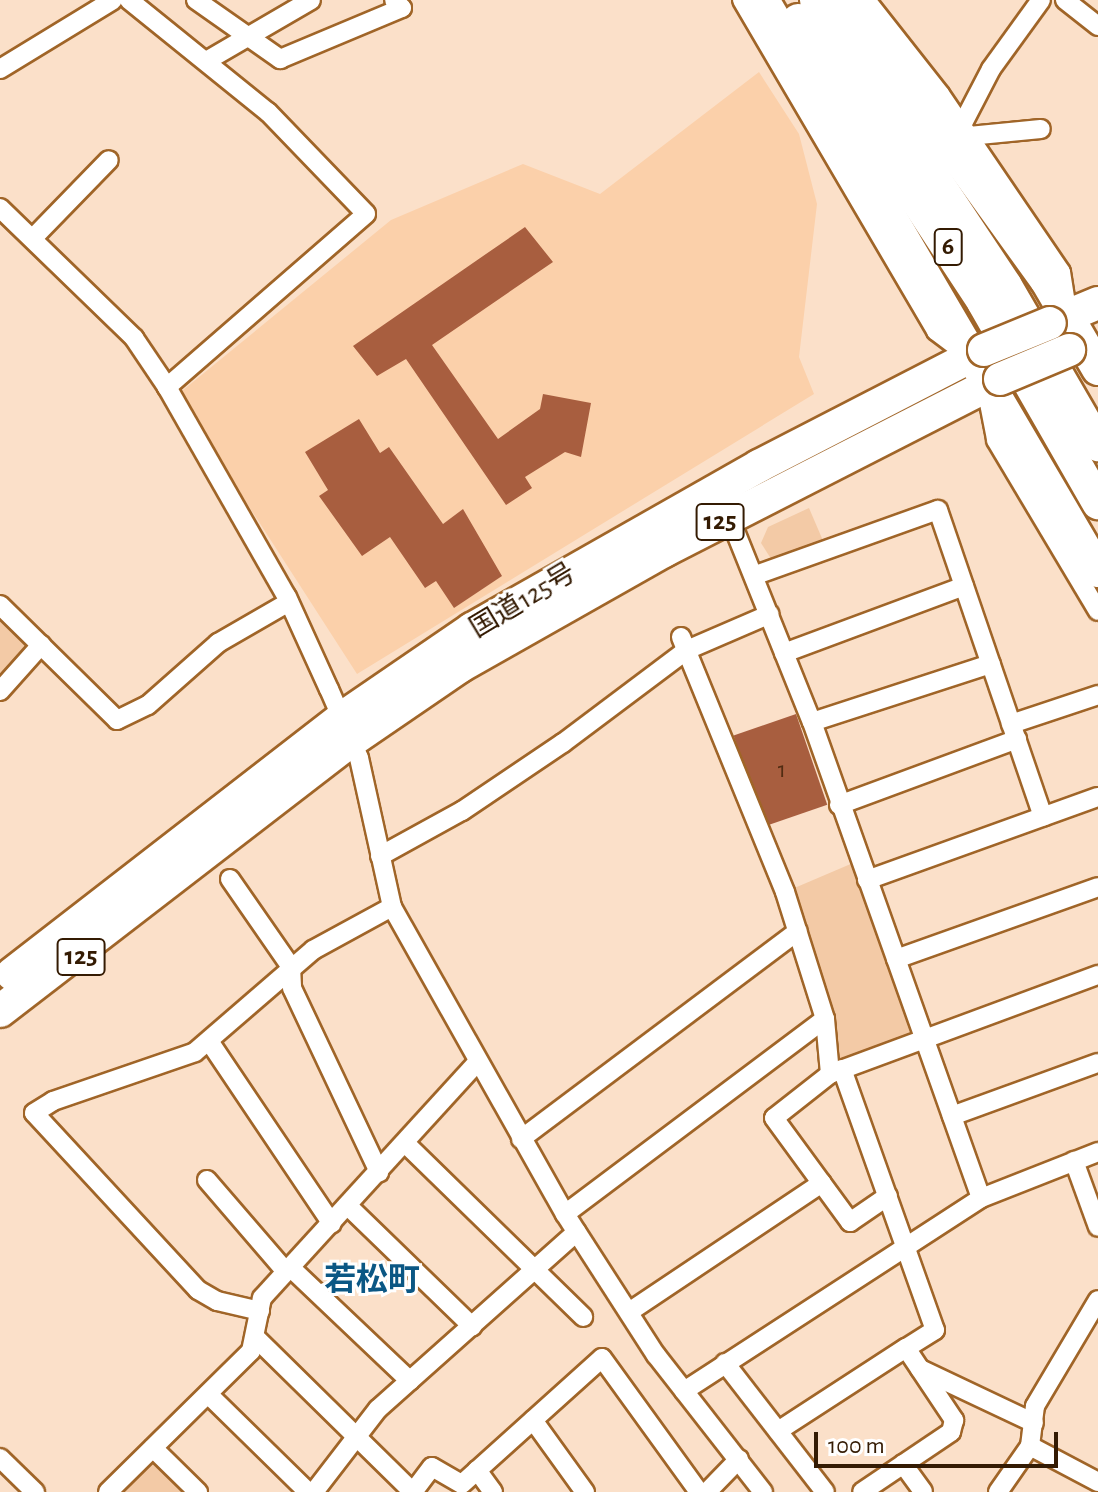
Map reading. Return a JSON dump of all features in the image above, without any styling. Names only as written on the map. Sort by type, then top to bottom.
[{"type":"highway","points":[[763,0],[977,353],[1098,571]]},
{"type":"highway","name":"6","points":[[783,0],[960,265],[1098,503]]},
{"type":"highway","name":"6","points":[[816,0],[1006,286],[1098,445]]},
{"type":"highway","points":[[844,0],[1020,228],[1059,319],[1089,351]]},
{"type":"highway","name":"国道125号","points":[[0,1011],[160,874],[346,730],[459,667],[723,503],[977,353],[1098,303]]},
{"type":"highway","name":"国道125号","points":[[723,503],[993,382],[1089,351]]},
{"type":"highway","name":"国道125号","points":[[0,983],[160,874]]},
{"type":"highway","name":"125","points":[[0,969],[160,874]]},
{"type":"highway","name":"125","points":[[0,1027],[160,874]]},
{"type":"street","points":[[0,69],[113,0]]},
{"type":"street","points":[[129,0],[208,60],[268,112],[366,214],[167,387]]},
{"type":"street","points":[[196,0],[280,59],[402,8],[394,0]]},
{"type":"street","points":[[208,60],[311,0]]},
{"type":"street","points":[[742,0],[936,331],[977,353]]},
{"type":"street","points":[[866,0],[966,131],[1020,228]]},
{"type":"street","points":[[966,131],[991,69],[1041,0]]},
{"type":"street","points":[[1065,0],[1098,26]]},
{"type":"street","points":[[966,131],[1041,129]]},
{"type":"street","points":[[34,237],[109,160]]},
{"type":"street","points":[[0,208],[34,237],[134,338],[167,387],[289,602],[346,730],[392,907],[476,1064],[565,1214],[629,1312],[684,1391],[763,1492]]},
{"type":"street","points":[[993,382],[996,440],[1098,611]]},
{"type":"street","points":[[723,503],[756,575],[812,722],[981,1198]]},
{"type":"street","points":[[756,575],[938,510],[1043,817]]},
{"type":"street","points":[[784,653],[964,586]]},
{"type":"street","points":[[0,605],[117,720],[148,705],[218,643],[289,602]]},
{"type":"street","points":[[380,856],[462,811],[563,743],[684,643],[770,614]]},
{"type":"street","points":[[684,643],[798,931],[825,1019],[836,1071],[888,1196],[935,1330],[778,1431]]},
{"type":"street","points":[[0,691],[41,645]]},
{"type":"street","points":[[812,722],[991,664]]},
{"type":"street","points":[[839,805],[1098,695]]},
{"type":"street","points":[[867,880],[1098,797]]},
{"type":"street","points":[[230,879],[291,967],[292,988],[379,1172]]},
{"type":"street","points":[[896,959],[1098,887]]},
{"type":"street","points":[[260,1311],[217,1301],[198,1290],[34,1113],[53,1101],[184,1057],[209,1041],[291,967],[356,923],[392,907]]},
{"type":"street","points":[[521,1139],[798,931]]},
{"type":"street","points":[[888,1196],[850,1222],[774,1118],[836,1071],[1098,975]]},
{"type":"street","points":[[565,1214],[825,1019]]},
{"type":"street","points":[[209,1041],[332,1224]]},
{"type":"street","points":[[952,1116],[1098,1063]]},
{"type":"street","points":[[108,1492],[251,1351],[262,1298],[476,1064]]},
{"type":"street","points":[[405,1143],[583,1317]]},
{"type":"street","points":[[684,1391],[904,1245],[981,1198],[1098,1152]]},
{"type":"street","points":[[1074,1161],[1098,1227]]},
{"type":"street","points":[[207,1180],[289,1270],[410,1381]]},
{"type":"street","points":[[629,1312],[822,1183]]},
{"type":"street","points":[[348,1206],[472,1326]]},
{"type":"street","points":[[208,1394],[311,1492],[410,1381],[577,1232]]},
{"type":"street","points":[[998,1492],[1030,1446],[1035,1406],[1049,1378],[1098,1300]]},
{"type":"street","points":[[255,1337],[413,1492],[432,1467],[462,1484],[602,1358],[699,1492]]},
{"type":"street","points":[[862,1492],[951,1432],[954,1420],[906,1348]]},
{"type":"street","points":[[725,1363],[825,1492]]},
{"type":"street","points":[[920,1369],[1034,1423]]},
{"type":"street","points":[[533,1420],[585,1492]]},
{"type":"street","points":[[1030,1446],[1098,1482]]},
{"type":"street","points":[[153,1448],[198,1492]]},
{"type":"street","points":[[0,1458],[35,1492]]},
{"type":"street","points":[[707,1492],[739,1459]]},
{"type":"street","points":[[903,1464],[923,1492]]},
{"type":"street","points":[[477,1470],[493,1492]]},
{"type":"shaded area","points":[[759,72],[799,134],[817,204],[799,357],[814,394],[357,674],[177,395],[391,220],[523,164],[600,194]]},
{"type":"shaded area","points":[[809,508],[824,543],[773,562],[761,543],[768,527]]},
{"type":"shaded area","points":[[0,612],[36,646],[0,685]]},
{"type":"shaded area","points":[[860,860],[924,1039],[830,1074],[785,892]]},
{"type":"shaded area","points":[[153,1454],[192,1492],[113,1492]]},
{"type":"building","points":[[525,227],[553,262],[432,345],[498,439],[540,409],[543,394],[591,403],[581,457],[565,452],[525,477],[532,488],[506,505],[406,359],[377,376],[353,346]]},
{"type":"building","points":[[359,419],[380,453],[389,447],[443,524],[463,509],[502,576],[454,608],[436,581],[425,588],[390,537],[362,556],[319,496],[328,490],[305,452]]},
{"type":"building","points":[[796,714],[827,805],[765,826],[734,735]]},
{"type":"district","name":"若松町","points":[[372,1280]]}]
